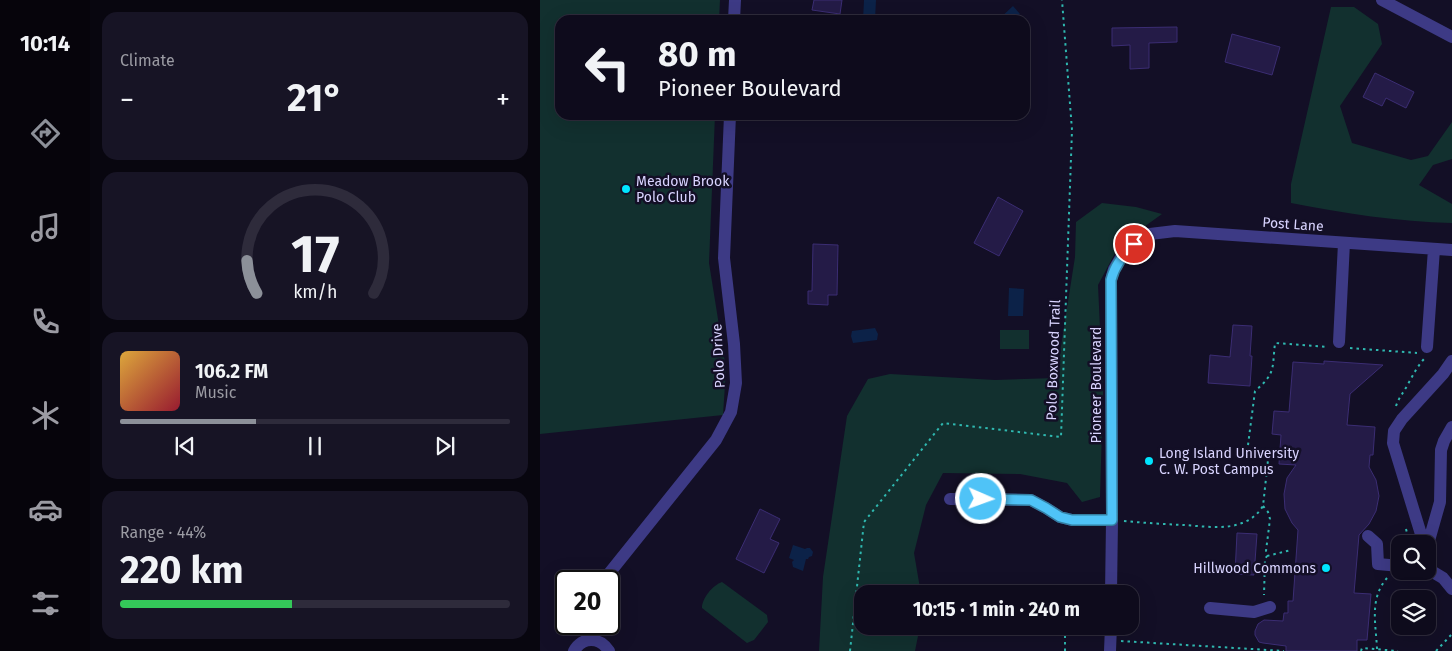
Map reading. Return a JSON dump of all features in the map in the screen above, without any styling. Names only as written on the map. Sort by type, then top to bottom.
[{"type":"street","points":[[734,15],[735,0]]},
{"type":"street","points":[[1382,0],[1452,37]]},
{"type":"street","name":"Polo Drive","points":[[612,570],[716,440],[731,412],[736,384],[734,344],[724,258],[730,120]]},
{"type":"street","name":"Post Lane","points":[[1134,244],[1150,234],[1175,231],[1452,250]]},
{"type":"street","points":[[1338,346],[1344,242]]},
{"type":"street","name":"Pioneer Boulevard","points":[[1111,585],[1111,280],[1114,269],[1120,259],[1134,244]]},
{"type":"street","points":[[1425,351],[1434,249]]},
{"type":"street","points":[[1423,535],[1393,443],[1394,431],[1452,361]]},
{"type":"street","points":[[1429,535],[1440,502],[1441,450],[1452,427]]},
{"type":"street","points":[[950,499],[1031,500],[1060,517],[1072,520],[1112,520]]},
{"type":"street","points":[[1368,536],[1377,544],[1378,564],[1391,565]]},
{"type":"street","points":[[1436,574],[1444,578],[1452,590]]},
{"type":"street","points":[[1210,608],[1254,612],[1267,601]]},
{"type":"street","points":[[593,635],[593,640]]},
{"type":"street","points":[[1110,651],[1111,635]]},
{"type":"street","points":[[574,651],[580,643],[586,640],[598,641],[604,644],[609,651]]},
{"type":"path","name":"Polo Boxwood Trail","points":[[850,651],[864,522],[943,423],[1060,437],[1072,130],[1062,0]]},
{"type":"path","points":[[1248,445],[1254,391],[1266,381],[1272,372],[1275,344],[1425,351],[1401,393],[1396,408]]},
{"type":"path","points":[[1112,520],[1206,527],[1231,526],[1242,523],[1260,512],[1263,506],[1268,460]]},
{"type":"path","points":[[1263,506],[1268,512],[1270,519],[1266,551],[1267,601]]},
{"type":"path","points":[[1267,556],[1291,550]]},
{"type":"path","points":[[1378,650],[1374,604],[1378,591],[1391,574]]},
{"type":"path","points":[[1436,651],[1452,634]]},
{"type":"path","points":[[1065,635],[1065,651]]},
{"type":"path","points":[[1120,635],[1121,641],[1284,651]]},
{"type":"path","points":[[1361,651],[1362,648],[1398,651]]},
{"type":"green space","name":"Meadow Brook Polo Club","points":[[540,0],[720,0],[719,15],[555,15],[555,120],[715,120],[709,263],[726,369],[723,415],[540,434]]},
{"type":"green space","points":[[1331,7],[1354,7],[1378,24],[1382,44],[1340,106],[1352,143],[1411,160],[1428,156],[1452,122],[1452,159],[1433,165],[1419,185],[1452,204],[1452,223],[1371,216],[1291,203],[1291,184]]},
{"type":"green space","points":[[1102,203],[1136,207],[1162,214],[1120,244],[1098,285],[1103,393],[1100,497],[1082,502],[1067,483],[1020,474],[943,473],[926,505],[914,553],[919,585],[854,585],[854,635],[918,635],[915,651],[819,651],[823,577],[847,416],[868,379],[890,374],[995,380],[1056,378],[1075,257],[1076,222]]},
{"type":"green space","points":[[1000,330],[1029,330],[1029,349],[1000,349]]},
{"type":"green space","points":[[722,582],[767,615],[768,622],[754,640],[747,643],[702,608],[702,604],[709,592]]},
{"type":"water","points":[[864,0],[876,0],[875,15],[863,15]]},
{"type":"water","points":[[1013,6],[1020,14],[1019,15],[1003,15]]},
{"type":"water","points":[[1009,288],[1024,289],[1023,316],[1008,316]]},
{"type":"water","points":[[875,328],[878,334],[877,340],[853,343],[852,331]]},
{"type":"water","points":[[793,545],[805,549],[810,548],[813,552],[812,556],[806,559],[803,571],[793,567],[792,562],[794,560],[789,558]]},
{"type":"building","points":[[814,0],[842,0],[840,14],[812,10]]},
{"type":"building","points":[[1177,27],[1177,42],[1149,43],[1149,68],[1130,69],[1130,45],[1112,46],[1112,28]]},
{"type":"building","points":[[1232,34],[1280,47],[1272,75],[1225,62]]},
{"type":"building","points":[[1375,73],[1414,92],[1406,108],[1386,98],[1382,106],[1363,97]]},
{"type":"building","points":[[998,197],[1023,211],[999,256],[974,243]]},
{"type":"building","points":[[813,244],[838,245],[837,295],[828,295],[828,305],[808,304],[808,291],[812,291]]},
{"type":"building","points":[[1233,325],[1252,326],[1250,386],[1208,383],[1210,355],[1230,357]]},
{"type":"building","points":[[1324,361],[1383,365],[1350,394],[1347,425],[1375,427],[1373,455],[1370,455],[1369,467],[1376,480],[1379,496],[1376,511],[1369,524],[1359,535],[1354,593],[1371,594],[1367,640],[1357,640],[1357,651],[1286,651],[1286,646],[1259,642],[1255,635],[1258,624],[1264,620],[1283,621],[1284,613],[1288,613],[1288,601],[1293,601],[1298,530],[1285,509],[1284,494],[1287,478],[1296,465],[1279,464],[1281,435],[1272,434],[1274,411],[1289,412],[1293,362],[1324,364]]},
{"type":"building","points":[[760,509],[780,519],[770,539],[779,543],[764,573],[736,559]]},
{"type":"building","points":[[1237,533],[1257,534],[1254,575],[1235,574]]},
{"type":"place","name":"Meadow Brook Polo Club","points":[[626,189]]},
{"type":"place","name":"Long Island University C. W. Post Campus","points":[[1149,461]]},
{"type":"place","name":"Hillwood Commons","points":[[1326,568]]},
{"type":"route","points":[[981,499],[1031,500],[1060,517],[1072,520],[1112,520],[1111,280],[1114,269],[1120,259],[1134,244]]}]
